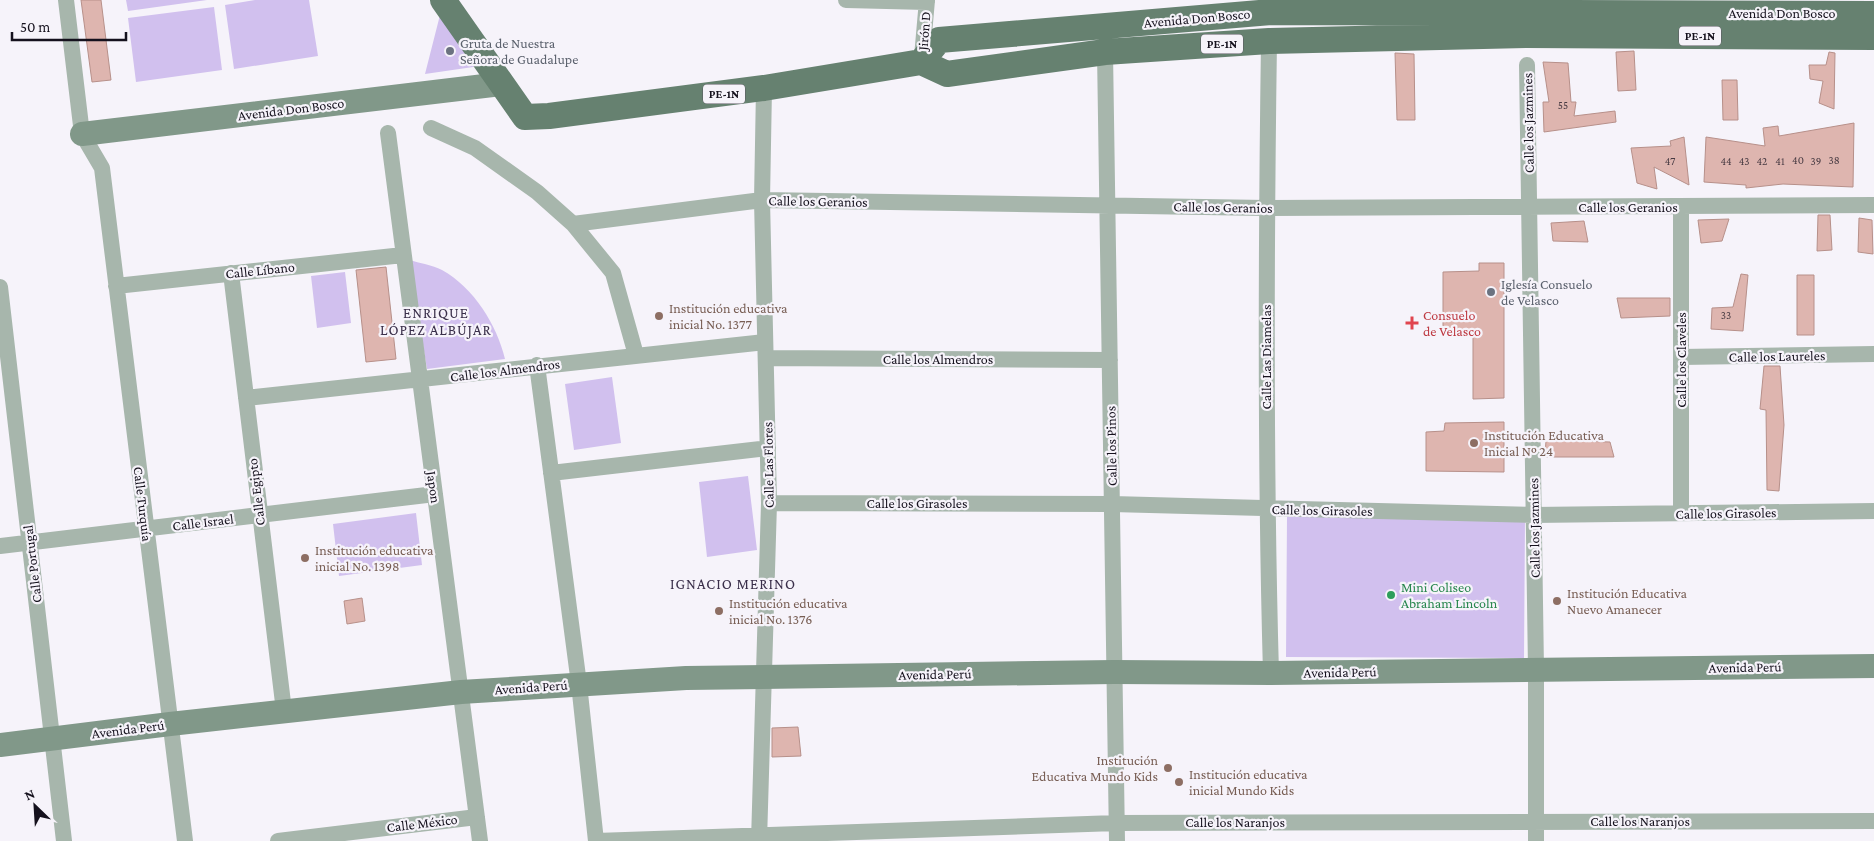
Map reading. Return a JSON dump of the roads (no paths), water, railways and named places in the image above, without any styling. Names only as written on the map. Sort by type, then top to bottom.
[{"type":"main road","name":"PE-1N","points":[[443,0],[500,84],[525,117],[549,116],[764,88],[922,62]]},
{"type":"main road","name":"Avenida Don Bosco","points":[[1874,14],[1526,23],[1105,52],[947,74],[922,62],[939,40],[1231,7],[1272,12],[1526,23],[1874,37]]},
{"type":"street","points":[[66,0],[82,134]]},
{"type":"street","points":[[846,0],[926,1]]},
{"type":"street","name":"Jirón D","points":[[922,62],[926,1]]},
{"type":"street","name":"Calle Las Diamelas","points":[[1269,41],[1266,208],[1266,509],[1271,673]]},
{"type":"street","name":"Calle los Pinos","points":[[1105,52],[1117,841]]},
{"type":"street","name":"Calle los Jazmines","points":[[1527,65],[1536,669],[1536,841]]},
{"type":"street","name":"Avenida Don Bosco","points":[[82,134],[500,84]]},
{"type":"street","name":"Calle Las Flores","points":[[759,838],[769,503],[762,200],[764,88]]},
{"type":"street","points":[[431,128],[475,148],[537,192],[574,224],[613,274],[636,355]]},
{"type":"street","name":"Calle Turquía","points":[[82,134],[102,168],[185,841]]},
{"type":"street","name":"Japon","points":[[388,134],[480,841]]},
{"type":"street","name":"Calle los Geranios","points":[[574,224],[762,200],[1266,208],[1874,205]]},
{"type":"street","name":"Calle los Claveles","points":[[1681,207],[1681,513]]},
{"type":"street","name":"Calle Líbano","points":[[116,286],[403,255]]},
{"type":"street","name":"Calle Egipto","points":[[231,273],[284,711]]},
{"type":"street","name":"Calle Portugal","points":[[0,287],[64,841]]},
{"type":"street","name":"Calle los Almendros","points":[[246,398],[420,381],[537,365],[636,355],[766,350],[1110,360]]},
{"type":"street","name":"Calle los Laureles","points":[[1681,357],[1874,354]]},
{"type":"street","points":[[537,365],[579,684],[596,841]]},
{"type":"street","points":[[551,473],[768,448]]},
{"type":"street","name":"Calle Israel","points":[[0,546],[435,494]]},
{"type":"street","name":"Calle los Girasoles","points":[[769,503],[1112,504],[1533,515],[1874,511]]},
{"type":"street","name":"Avenida Perú","points":[[0,745],[461,692],[686,678],[1114,672],[1271,673],[1874,666]]},
{"type":"street","name":"Calle México","points":[[278,841],[477,817]]},
{"type":"street","name":"Calle los Naranjos","points":[[596,841],[759,838],[1116,822],[1874,821]]},
{"type":"place","name":"Gruta de Nuestra Señora de Guadalupe","points":[[450,51]]},
{"type":"place","name":"Iglesía Consuelo de Velasco","points":[[1491,292]]},
{"type":"place","name":"Institución educativa inicial No. 1377","points":[[659,316]]},
{"type":"place","name":"Consuelo de Velasco","points":[[1412,323]]},
{"type":"place","name":"Institución Educativa Inicial Nº 24","points":[[1474,443]]},
{"type":"place","name":"Institución educativa inicial No. 1398","points":[[305,558]]},
{"type":"place","name":"Mini Coliseo Abraham Lincoln","points":[[1391,595]]},
{"type":"place","name":"Institución Educativa Nuevo Amanecer","points":[[1557,601]]},
{"type":"place","name":"Institución educativa inicial No. 1376","points":[[719,611]]},
{"type":"place","name":"Institución Educativa Mundo Kids","points":[[1168,768]]},
{"type":"place","name":"Institución educativa inicial Mundo Kids","points":[[1179,782]]},
{"type":"district","name":"ENRIQUE LÓPEZ ALBÚJAR","points":[[436,322]]},
{"type":"district","name":"IGNACIO MERINO","points":[[733,584]]}]
